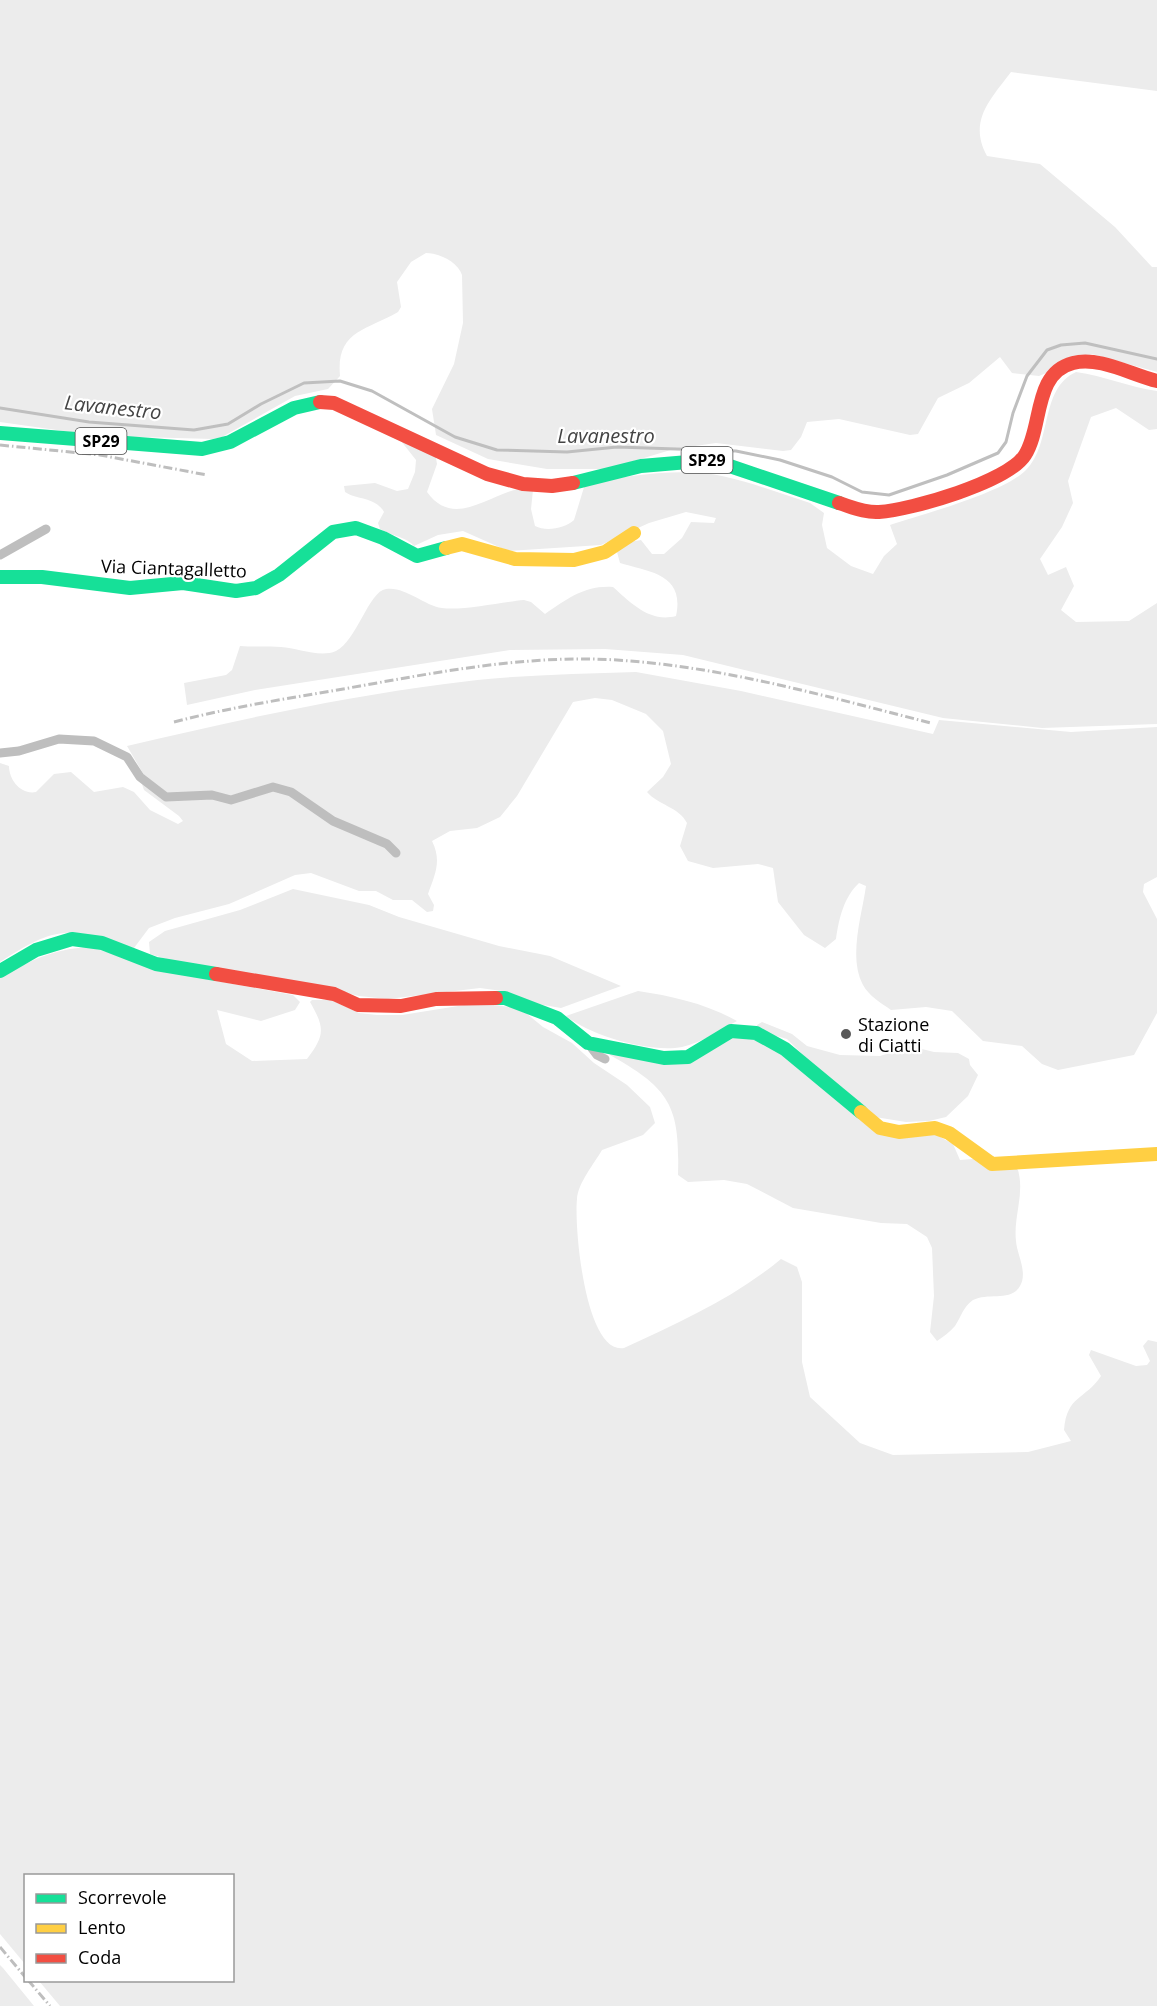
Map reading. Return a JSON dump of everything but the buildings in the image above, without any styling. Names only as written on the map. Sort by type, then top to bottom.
[{"type":"street","name":"SP29","points":[[0,432],[202,449],[234,440],[273,417],[312,402],[322,401],[334,403],[487,474],[523,484],[552,486],[585,481],[641,466],[712,460],[858,509],[882,512],[957,494],[1018,464],[1029,447],[1043,394],[1059,369],[1074,362],[1107,367],[1157,381]]},
{"type":"street","name":"Via Ciantagalletto","points":[[0,578],[42,577],[130,588],[183,583],[236,591],[256,588],[279,575],[333,532],[356,528],[383,538],[417,556],[462,544],[510,558],[526,560],[567,560],[596,556],[634,533]]},
{"type":"street","points":[[0,555],[46,529]]},
{"type":"street","points":[[0,753],[19,751],[60,739],[94,741],[127,757],[140,777],[166,797],[212,795],[231,800],[273,787],[291,792],[333,821],[387,844],[396,853]]},
{"type":"street","points":[[0,971],[36,950],[72,939],[92,942],[156,964],[334,994],[358,1005],[402,1006],[436,999],[505,998],[557,1018],[604,1059]]},
{"type":"street","points":[[588,1043],[675,1058],[688,1057],[731,1031],[756,1033],[785,1049],[880,1128],[899,1132],[935,1128],[949,1133],[992,1164],[1157,1154]]},
{"type":"shaded area","points":[[0,0],[1157,0],[1157,91],[1011,72],[984,111],[980,132],[987,156],[1040,164],[1115,227],[1152,267],[1157,267],[1157,372],[1092,354],[1039,376],[1012,373],[1000,357],[969,383],[938,398],[918,434],[910,435],[839,419],[807,422],[801,437],[791,450],[716,443],[674,449],[607,469],[547,469],[488,459],[436,435],[432,409],[454,364],[463,323],[462,275],[457,266],[447,259],[426,253],[411,262],[397,282],[401,307],[398,312],[355,334],[348,341],[340,361],[340,376],[328,389],[295,396],[222,437],[213,439],[99,436],[0,422]]},
{"type":"shaded area","points":[[1076,372],[1157,391],[1157,429],[1149,430],[1116,408],[1091,417],[1068,481],[1073,503],[1062,527],[1040,559],[1048,575],[1066,567],[1074,586],[1061,610],[1076,622],[1129,621],[1157,603],[1157,724],[1042,728],[943,718],[683,655],[605,649],[510,650],[255,690],[187,705],[184,683],[226,675],[232,670],[240,646],[281,647],[323,653],[336,651],[350,638],[374,598],[386,589],[400,590],[435,606],[450,609],[524,600],[531,602],[545,614],[569,598],[585,591],[613,587],[634,605],[649,614],[658,617],[676,616],[675,591],[670,583],[653,573],[620,563],[617,552],[624,543],[641,540],[652,554],[664,554],[682,538],[691,522],[714,523],[716,518],[686,512],[649,523],[601,545],[508,551],[463,531],[438,535],[414,546],[380,529],[378,523],[384,512],[381,507],[345,492],[344,486],[375,483],[397,491],[408,489],[415,472],[416,460],[401,441],[435,452],[437,464],[427,492],[437,502],[447,508],[458,509],[514,490],[533,490],[531,509],[535,526],[545,529],[561,527],[574,520],[585,484],[672,472],[707,473],[744,481],[810,503],[824,513],[822,525],[827,548],[851,566],[873,574],[884,556],[897,544],[890,525],[982,495],[1015,479],[1026,470],[1040,446],[1056,391],[1064,380]]},
{"type":"shaded area","points":[[636,672],[741,691],[933,734],[939,720],[1071,732],[1157,727],[1157,877],[1144,884],[1143,892],[1157,919],[1157,1013],[1134,1055],[1058,1070],[1042,1064],[1022,1046],[983,1041],[952,1011],[926,1007],[891,1010],[868,993],[859,974],[857,936],[866,886],[859,883],[846,901],[836,939],[825,948],[804,935],[778,902],[773,868],[758,864],[713,868],[688,861],[680,846],[687,823],[679,813],[647,792],[663,777],[671,764],[663,731],[646,714],[612,700],[595,698],[573,702],[517,796],[500,817],[477,828],[450,831],[432,841],[437,855],[435,874],[428,894],[434,905],[433,911],[427,912],[412,900],[393,900],[376,891],[359,891],[311,873],[295,875],[229,904],[175,918],[149,928],[134,948],[94,936],[65,933],[36,941],[0,962],[0,763],[9,766],[14,781],[25,791],[36,792],[54,774],[71,772],[94,792],[123,787],[134,792],[150,810],[178,824],[183,821],[179,816],[144,790],[142,784],[144,775],[127,746],[285,711],[405,690],[517,677]]},
{"type":"shaded area","points":[[293,889],[369,905],[399,917],[499,946],[550,956],[621,986],[561,1008],[532,1003],[502,991],[480,988],[388,999],[359,996],[308,984],[173,961],[150,954],[149,942],[165,931],[240,910]]},
{"type":"shaded area","points":[[89,947],[190,976],[293,995],[300,1002],[295,1010],[261,1021],[217,1010],[226,1044],[252,1061],[307,1059],[317,1044],[321,1031],[318,1018],[310,1002],[312,1000],[331,1000],[359,1013],[377,1015],[402,1015],[477,1003],[510,1007],[526,1013],[543,1027],[572,1043],[594,1063],[627,1085],[650,1107],[655,1123],[643,1135],[602,1150],[583,1180],[578,1193],[580,1260],[591,1311],[600,1331],[611,1345],[624,1348],[686,1319],[745,1286],[781,1259],[797,1267],[802,1282],[802,1362],[810,1397],[860,1443],[893,1455],[1028,1452],[1071,1441],[1064,1430],[1069,1410],[1101,1376],[1089,1355],[1091,1350],[1136,1366],[1147,1365],[1150,1361],[1143,1346],[1148,1340],[1157,1342],[1157,2006],[60,2006],[40,1982],[234,1982],[234,1874],[24,1874],[24,1963],[0,1934],[0,978],[43,956]]},
{"type":"shaded area","points":[[638,991],[689,1002],[737,1021],[696,1043],[682,1047],[654,1048],[605,1036],[566,1016]]},
{"type":"shaded area","points":[[762,1022],[792,1034],[807,1046],[840,1055],[880,1056],[910,1046],[934,1052],[958,1053],[969,1059],[970,1065],[978,1075],[968,1096],[946,1117],[929,1121],[906,1122],[875,1117],[843,1088],[817,1073],[787,1039],[758,1031],[757,1025]]},
{"type":"shaded area","points":[[745,1035],[774,1047],[877,1131],[931,1132],[953,1144],[960,1160],[973,1159],[1017,1167],[1020,1195],[1016,1241],[1023,1275],[1016,1291],[1011,1294],[973,1300],[964,1309],[955,1326],[937,1341],[930,1332],[934,1296],[932,1248],[927,1237],[907,1224],[881,1223],[793,1208],[747,1184],[724,1180],[688,1182],[678,1175],[677,1132],[668,1102],[647,1079],[610,1055],[610,1052],[673,1062],[727,1037]]},
{"type":"shaded area","points":[[0,1965],[3,1968],[34,2006],[0,2006]]},
{"type":"waterway","name":"Lavanestro","points":[[0,408],[89,422],[194,430],[228,424],[261,404],[304,383],[340,381],[372,391],[455,437],[497,450],[567,452],[617,447],[736,451],[780,460],[832,477],[862,492],[889,495],[947,475],[998,453],[1006,442],[1013,413],[1027,376],[1047,350],[1061,345],[1085,343],[1157,359]]},
{"type":"railway","points":[[0,445],[100,455],[207,475]]},
{"type":"railway","points":[[174,722],[267,702],[427,674],[494,664],[596,659],[668,665],[744,678],[931,723]]},
{"type":"railway","points":[[0,1947],[24,1976]]},
{"type":"railway","points":[[30,1982],[50,2006]]},
{"type":"traffic: fast","points":[[0,433],[202,449],[230,442],[294,408],[320,402]]},
{"type":"traffic: fast","points":[[573,483],[641,466],[712,460],[839,503]]},
{"type":"traffic: fast","points":[[0,577],[42,577],[130,588],[183,583],[236,591],[256,588],[279,575],[333,532],[356,528],[383,538],[417,556],[446,548]]},
{"type":"traffic: fast","points":[[0,971],[36,950],[72,939],[102,943],[156,964],[216,974]]},
{"type":"traffic: fast","points":[[496,998],[505,998],[557,1018],[588,1043],[664,1058],[688,1057],[731,1031],[756,1033],[785,1049],[861,1112]]},
{"type":"traffic: slow","points":[[446,548],[462,544],[515,559],[574,560],[605,552],[634,533]]},
{"type":"traffic: slow","points":[[861,1112],[880,1128],[899,1132],[935,1128],[949,1133],[992,1164],[1157,1154]]},
{"type":"traffic: jam","points":[[839,503],[869,512],[894,510],[958,493],[1000,475],[1025,455],[1031,443],[1045,389],[1051,378],[1060,369],[1073,363],[1104,364],[1157,381]]},
{"type":"traffic: jam","points":[[320,402],[334,403],[487,474],[523,484],[552,486],[573,483]]},
{"type":"traffic: jam","points":[[216,974],[334,994],[358,1005],[401,1006],[436,999],[496,998]]},
{"type":"place","name":"Stazione di Ciatti","points":[[846,1034]]}]
